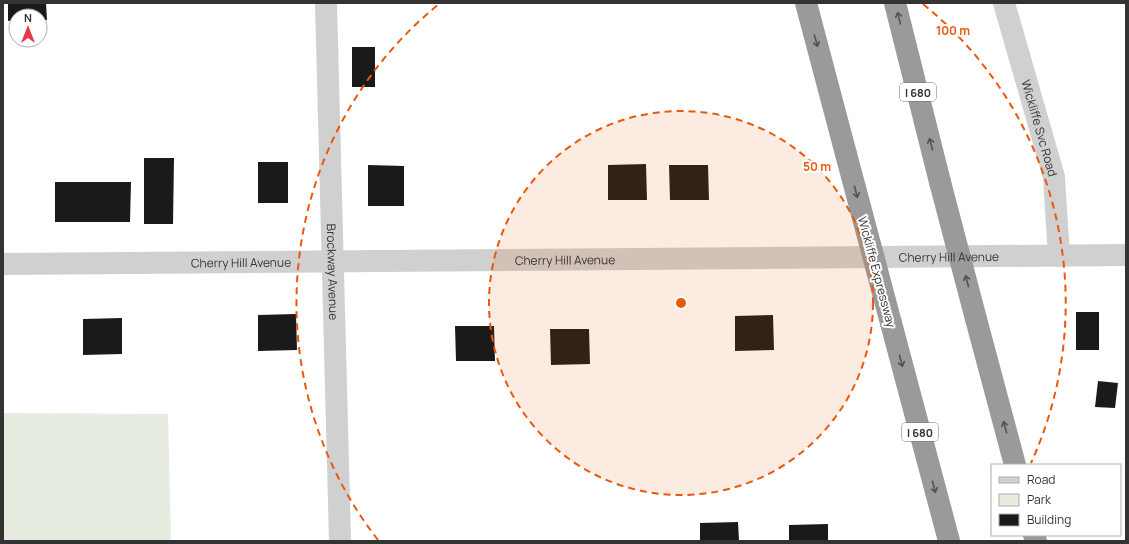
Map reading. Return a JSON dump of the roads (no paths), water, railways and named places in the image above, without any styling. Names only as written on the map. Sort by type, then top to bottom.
[{"type":"highway","name":"Wickliffe Expressway","points":[[806,3],[949,541]]},
{"type":"highway","name":"I 680","points":[[895,3],[940,182],[1015,464]]},
{"type":"street","name":"Brockway Avenue","points":[[326,3],[340,541]]},
{"type":"street","name":"Wickliffe Svc Road","points":[[1004,3],[1054,177],[1059,256]]},
{"type":"street","name":"Cherry Hill Avenue","points":[[3,264],[1126,255]]}]
